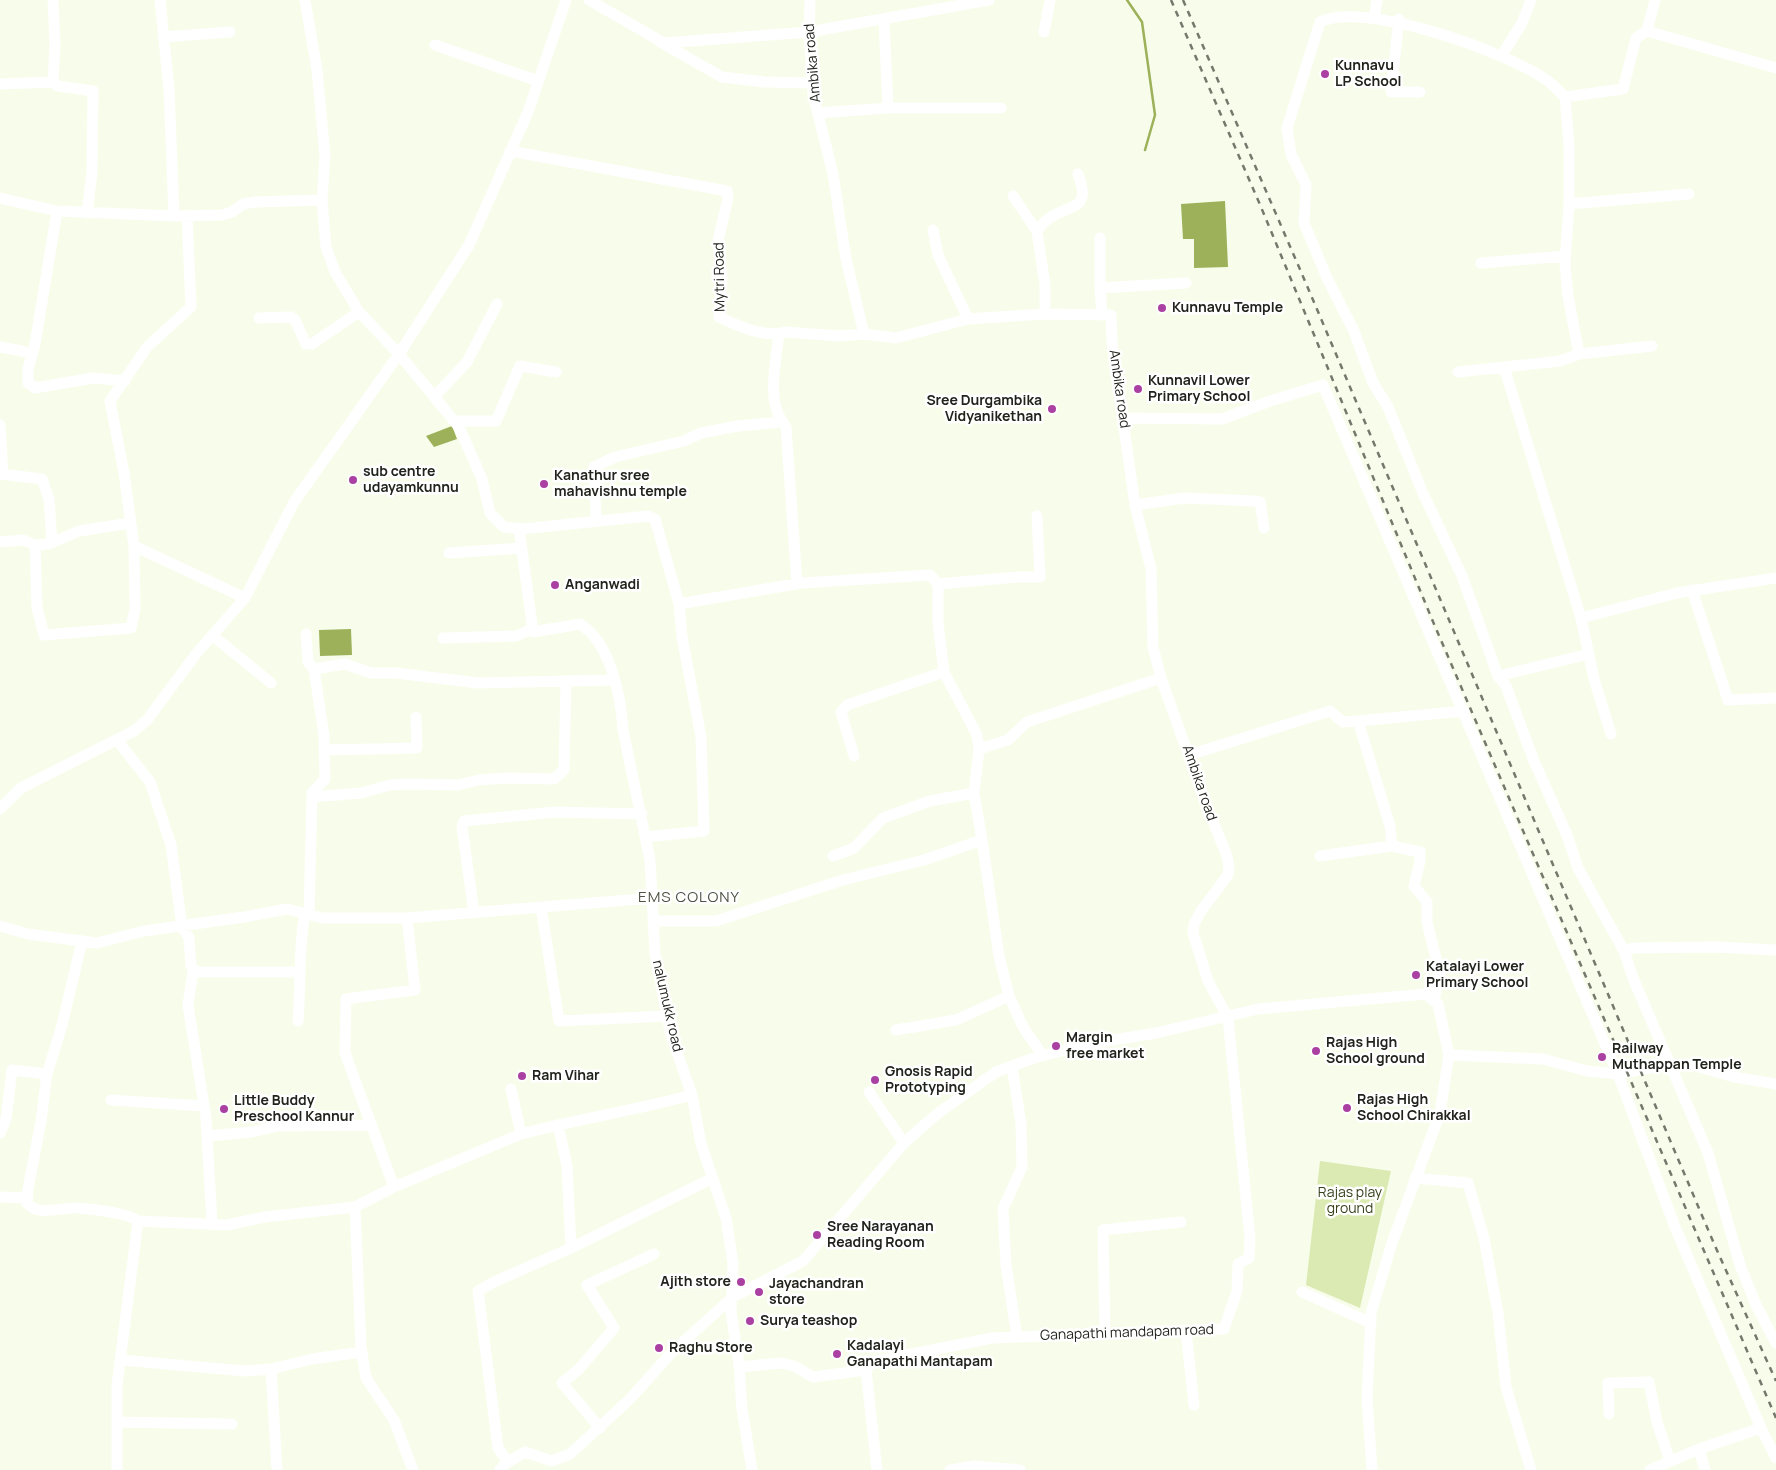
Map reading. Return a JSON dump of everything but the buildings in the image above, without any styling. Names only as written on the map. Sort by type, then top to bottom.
[{"type":"street","points":[[53,0],[55,45],[53,82]]},
{"type":"street","points":[[160,0],[169,88],[174,216]]},
{"type":"street","points":[[305,0],[318,70],[324,146],[322,200],[326,247],[335,272],[359,312],[399,354],[459,427],[482,479],[490,513],[504,527],[519,528],[648,516],[655,519],[679,604],[682,637],[701,737],[704,831],[646,837]]},
{"type":"street","points":[[0,809],[21,788],[117,740],[147,720],[196,654],[245,598],[294,502],[399,354],[469,245],[538,81],[566,0]]},
{"type":"street","points":[[588,0],[664,43],[809,32],[989,0]]},
{"type":"street","points":[[588,0],[722,77],[765,82],[814,83]]},
{"type":"street","name":"Ambika road","points":[[810,0],[809,32],[814,83],[813,94],[833,174],[846,259],[864,334]]},
{"type":"street","points":[[1044,32],[1050,0]]},
{"type":"street","points":[[1375,13],[1377,0]]},
{"type":"street","points":[[1502,55],[1522,23],[1532,0]]},
{"type":"street","points":[[1565,97],[1623,89],[1636,38],[1647,31],[1655,0]]},
{"type":"street","points":[[1579,354],[1568,296],[1566,256],[1569,204],[1569,146],[1565,97],[1548,81],[1502,55],[1458,36],[1375,13],[1329,15],[1320,22],[1287,128],[1291,154],[1306,185],[1304,223],[1354,331],[1373,383],[1388,407],[1422,491],[1462,576],[1498,676],[1506,686],[1534,761],[1567,835],[1578,868],[1624,951],[1708,1153],[1740,1265],[1756,1305],[1776,1342]]},
{"type":"street","points":[[1398,19],[1391,92],[1420,92]]},
{"type":"street","points":[[884,20],[888,108]]},
{"type":"street","points":[[1647,31],[1776,68]]},
{"type":"street","points":[[164,37],[230,32]]},
{"type":"street","points":[[435,45],[538,81]]},
{"type":"street","points":[[0,84],[53,82],[58,86],[93,91],[92,172],[87,213]]},
{"type":"street","points":[[818,113],[888,108],[1001,108]]},
{"type":"street","name":"Mytri Road","points":[[510,151],[727,191],[728,198],[718,241],[722,278],[719,317],[744,329],[779,334],[785,332],[840,336],[864,334]]},
{"type":"street","points":[[1037,231],[1048,219],[1078,204],[1083,197],[1083,187],[1078,174]]},
{"type":"street","points":[[1569,204],[1688,194]]},
{"type":"street","points":[[1013,196],[1037,231],[1045,285],[1045,314]]},
{"type":"street","points":[[0,198],[57,211],[174,216],[230,213],[243,204],[255,202],[322,200]]},
{"type":"street","points":[[57,211],[28,369],[28,382],[35,388],[93,378],[125,381]]},
{"type":"street","points":[[35,545],[37,608],[44,635],[131,628],[135,609],[134,546],[110,401],[147,347],[191,308],[187,216]]},
{"type":"street","points":[[933,230],[938,255],[968,319]]},
{"type":"street","points":[[864,334],[896,338],[968,319],[1045,314],[1102,315],[1100,238]]},
{"type":"street","points":[[1480,263],[1566,256]]},
{"type":"street","points":[[1100,288],[1186,283]]},
{"type":"street","points":[[434,397],[466,362],[497,304]]},
{"type":"street","points":[[259,318],[292,317],[306,344],[312,344],[359,312]]},
{"type":"street","name":"Ambika road","points":[[1102,315],[1111,315],[1122,418],[1135,505],[1151,569],[1154,648],[1161,678],[1227,856],[1228,875],[1201,911],[1194,924],[1192,933],[1208,981],[1228,1018]]},
{"type":"street","points":[[779,334],[773,388],[777,417],[786,426],[797,584]]},
{"type":"street","points":[[1458,372],[1560,361],[1579,354],[1652,346]]},
{"type":"street","points":[[0,347],[32,355]]},
{"type":"street","points":[[454,421],[496,421],[520,366],[556,372]]},
{"type":"street","points":[[1504,367],[1581,618],[1611,734]]},
{"type":"street","points":[[1122,418],[1222,419],[1270,401],[1323,385],[1618,1074],[1675,1227],[1761,1428],[1776,1458]]},
{"type":"street","points":[[596,520],[594,467],[615,457],[684,441],[701,433],[738,426],[781,422]]},
{"type":"street","points":[[0,426],[2,474],[42,479],[49,500],[52,543]]},
{"type":"street","points":[[1135,505],[1192,498],[1260,502],[1264,528]]},
{"type":"street","points":[[938,584],[1018,577],[1040,577],[1038,516]]},
{"type":"street","points":[[0,542],[23,540],[35,545],[52,543],[79,531],[131,523]]},
{"type":"street","points":[[519,528],[532,629]]},
{"type":"street","points":[[134,546],[245,598]]},
{"type":"street","points":[[448,552],[522,548]]},
{"type":"street","points":[[679,604],[797,584],[930,575],[938,584],[938,623],[944,672],[977,735],[979,749],[974,793],[999,956],[1009,996],[1023,1027],[1043,1056]]},
{"type":"street","points":[[1581,618],[1692,590],[1776,578]]},
{"type":"street","points":[[1692,590],[1728,700],[1776,698]]},
{"type":"street","name":"nalumukk road","points":[[443,638],[516,636],[532,629],[533,632],[580,624],[591,631],[607,657],[622,711],[623,730],[646,837],[655,954],[671,1035],[692,1095],[701,1144],[726,1218],[733,1263],[731,1312],[739,1367],[742,1409],[752,1470]]},
{"type":"street","points":[[298,1021],[300,942],[307,914],[312,793],[325,779],[324,750],[314,669],[308,662],[306,634]]},
{"type":"street","points":[[212,635],[271,683]]},
{"type":"street","points":[[1498,676],[1589,654]]},
{"type":"street","points":[[314,669],[345,664],[370,673],[396,673],[478,683],[613,680]]},
{"type":"street","points":[[854,756],[841,712],[847,705],[944,672]]},
{"type":"street","points":[[979,749],[1008,740],[1028,722],[1161,678]]},
{"type":"street","points":[[312,797],[361,793],[398,784],[458,784],[505,778],[554,779],[564,770],[566,680]]},
{"type":"street","points":[[1189,754],[1330,711],[1343,722],[1464,711]]},
{"type":"street","points":[[324,750],[417,748],[416,717]]},
{"type":"street","points":[[1358,721],[1390,826],[1392,846]]},
{"type":"street","points":[[117,740],[150,782],[171,845],[182,927],[189,938],[191,966],[196,972]]},
{"type":"street","points":[[833,856],[854,848],[883,818],[930,801],[974,793]]},
{"type":"street","points":[[474,913],[462,827],[464,821],[555,812],[642,814]]},
{"type":"street","points":[[653,921],[716,921],[843,880],[924,860],[982,840]]},
{"type":"street","points":[[1320,856],[1392,846],[1420,852],[1420,861],[1414,886],[1427,902],[1427,922],[1440,975],[1434,1000]]},
{"type":"street","points":[[0,926],[28,934],[97,943],[144,931],[182,927],[287,909],[323,918],[407,918],[652,898]]},
{"type":"street","points":[[541,907],[559,1021],[667,1016]]},
{"type":"street","points":[[394,1187],[345,1054],[346,999],[415,990],[407,918]]},
{"type":"street","points":[[82,941],[62,1026],[46,1074],[41,1121],[26,1198],[29,1206],[34,1208],[50,1210],[76,1208],[128,1216],[138,1221],[227,1225],[266,1217],[355,1207],[394,1187],[521,1134],[643,1108],[692,1095]]},
{"type":"street","points":[[1624,951],[1633,948],[1715,947],[1776,950]]},
{"type":"street","points":[[212,1224],[204,1106],[188,1004],[193,972],[300,972]]},
{"type":"street","points":[[713,1178],[571,1248],[478,1291],[498,1448],[504,1466],[524,1452],[551,1465],[570,1454],[630,1399],[673,1351],[733,1297],[803,1261],[904,1142],[937,1114],[989,1078],[1012,1066],[1088,1044],[1156,1033],[1228,1018],[1258,1009],[1426,994],[1438,1004],[1449,1055],[1440,1113],[1392,1243],[1371,1313],[1367,1399],[1372,1470]]},
{"type":"street","points":[[896,1030],[956,1020],[1009,996]]},
{"type":"street","name":"Ganapathi mandapam road","points":[[866,1370],[872,1362],[917,1351],[992,1338],[1224,1329],[1237,1291],[1238,1264],[1249,1258],[1250,1238],[1228,1018]]},
{"type":"street","points":[[1449,1055],[1542,1059],[1587,1071],[1618,1074],[1670,1065],[1696,1066],[1734,1077],[1776,1084]]},
{"type":"street","points":[[1012,1066],[1021,1124],[1022,1167],[1003,1208],[1006,1265],[1017,1337]]},
{"type":"street","points":[[0,1133],[6,1118],[6,1074],[12,1070],[46,1074]]},
{"type":"street","points":[[511,1089],[521,1134]]},
{"type":"street","points":[[869,1092],[904,1142]]},
{"type":"street","points":[[111,1100],[204,1106]]},
{"type":"street","points":[[207,1136],[252,1132],[278,1126],[372,1125]]},
{"type":"street","points":[[558,1125],[567,1166],[571,1248]]},
{"type":"street","points":[[1415,1178],[1468,1183],[1484,1238],[1497,1304],[1506,1387],[1531,1470]]},
{"type":"street","points":[[0,1197],[26,1198]]},
{"type":"street","points":[[355,1207],[362,1352],[366,1378],[394,1420],[413,1470]]},
{"type":"street","points":[[117,1470],[117,1385],[138,1221]]},
{"type":"street","points":[[1105,1334],[1103,1230],[1181,1222]]},
{"type":"street","points":[[600,1428],[562,1383],[579,1369],[614,1328],[587,1285],[654,1254]]},
{"type":"street","points":[[1302,1292],[1320,1302],[1371,1323]]},
{"type":"street","points":[[1186,1331],[1194,1406]]},
{"type":"street","points":[[121,1360],[245,1371],[271,1369],[312,1359],[362,1352]]},
{"type":"street","points":[[739,1367],[781,1363],[794,1366],[812,1376],[866,1370],[877,1470]]},
{"type":"street","points":[[271,1369],[277,1470]]},
{"type":"street","points":[[1609,1414],[1608,1383],[1649,1382],[1660,1435],[1670,1461]]},
{"type":"street","points":[[117,1422],[232,1424]]},
{"type":"street","points":[[1650,1470],[1699,1449],[1761,1428]]},
{"type":"street","points":[[1699,1449],[1704,1470]]},
{"type":"street","points":[[950,1470],[974,1466],[1020,1470]]},
{"type":"green space","name":"Rajas play ground","points":[[1320,1161],[1391,1171],[1360,1308],[1306,1285]]},
{"type":"shaded area","points":[[1225,201],[1228,267],[1194,268],[1194,239],[1183,239],[1181,204]]},
{"type":"shaded area","points":[[452,426],[457,439],[434,447],[426,436]]},
{"type":"shaded area","points":[[351,629],[352,655],[320,656],[319,630]]},
{"type":"waterway","points":[[1127,0],[1142,22],[1155,115],[1145,150]]},
{"type":"railway","points":[[1171,0],[1261,207],[1434,624],[1776,1418]]},
{"type":"railway","points":[[1183,0],[1299,267],[1715,1246],[1776,1381]]},
{"type":"place","name":"Kunnavu LP School","points":[[1325,74]]},
{"type":"place","name":"Kunnavu Temple","points":[[1162,308]]},
{"type":"place","name":"Kunnavil Lower Primary School","points":[[1138,389]]},
{"type":"place","name":"Sree Durgambika Vidyanikethan","points":[[1052,409]]},
{"type":"place","name":"sub centre udayamkunnu","points":[[353,480]]},
{"type":"place","name":"Kanathur sree mahavishnu temple","points":[[544,484]]},
{"type":"place","name":"Anganwadi","points":[[555,585]]},
{"type":"place","name":"Katalayi Lower Primary School","points":[[1416,975]]},
{"type":"place","name":"Margin free market","points":[[1056,1046]]},
{"type":"place","name":"Rajas High School ground","points":[[1316,1051]]},
{"type":"place","name":"Railway Muthappan Temple","points":[[1602,1057]]},
{"type":"place","name":"Ram Vihar","points":[[522,1076]]},
{"type":"place","name":"Gnosis Rapid Prototyping","points":[[875,1080]]},
{"type":"place","name":"Rajas High School Chirakkal","points":[[1347,1108]]},
{"type":"place","name":"Little Buddy Preschool Kannur","points":[[224,1109]]},
{"type":"place","name":"Sree Narayanan Reading Room","points":[[817,1235]]},
{"type":"place","name":"Ajith store","points":[[741,1282]]},
{"type":"place","name":"Jayachandran store","points":[[759,1292]]},
{"type":"place","name":"Surya teashop","points":[[750,1321]]},
{"type":"place","name":"Raghu Store","points":[[659,1348]]},
{"type":"place","name":"Kadalayi Ganapathi Mantapam","points":[[837,1354]]},
{"type":"district","name":"EMS COLONY","points":[[689,898]]}]
